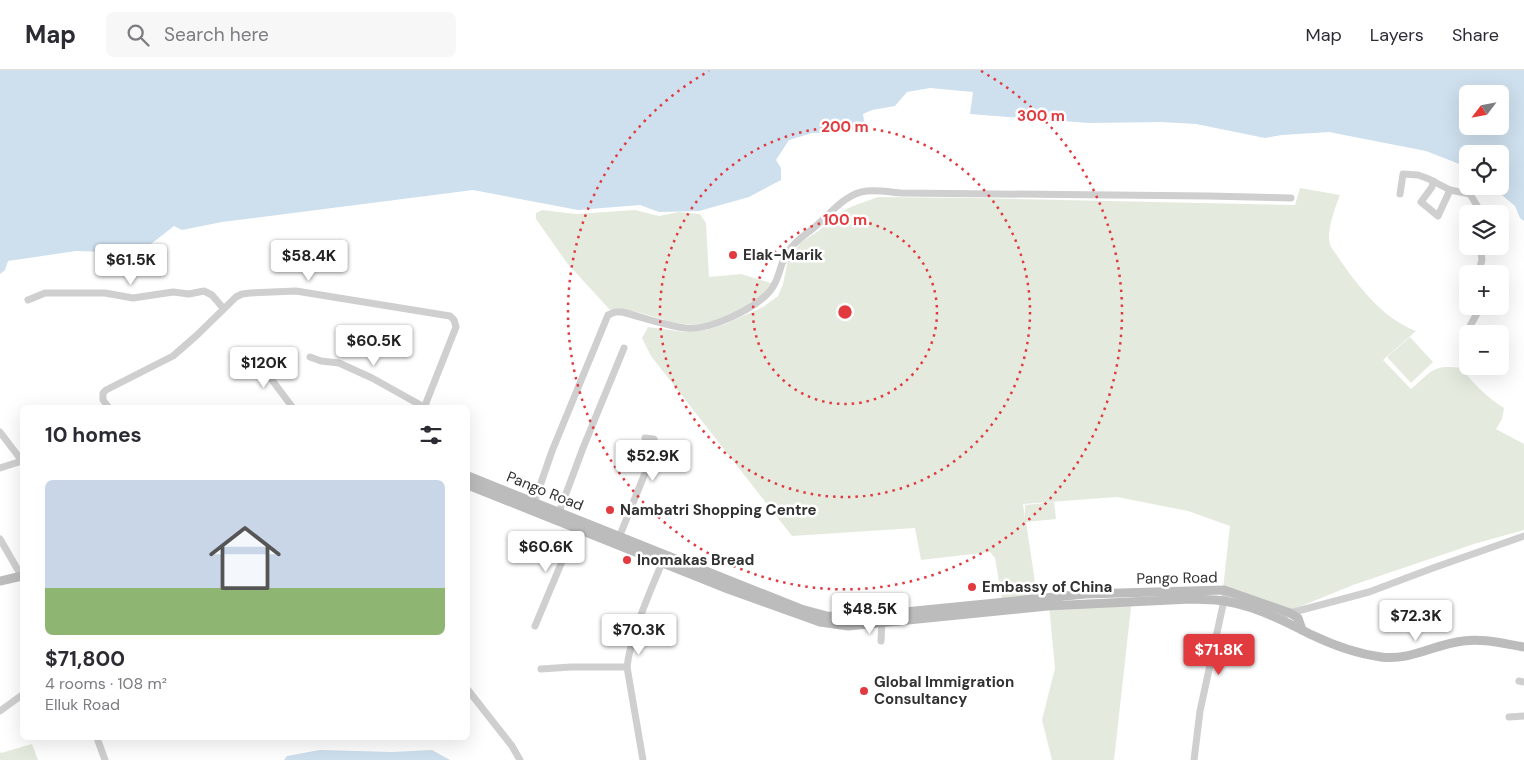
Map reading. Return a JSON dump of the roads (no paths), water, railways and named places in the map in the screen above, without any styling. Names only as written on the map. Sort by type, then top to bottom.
[{"type":"street","points":[[1400,194],[1403,174],[1418,175],[1450,190],[1470,194],[1477,205]]},
{"type":"street","points":[[1433,181],[1432,187],[1421,202],[1438,216],[1450,190]]},
{"type":"street","points":[[531,511],[552,451],[608,315],[622,312],[686,328],[705,327],[724,321],[754,304],[770,292],[786,256],[797,239],[816,227],[841,203],[853,195],[866,191],[1291,198]]},
{"type":"street","points":[[28,300],[45,293],[105,294],[133,298],[173,292],[188,294],[204,291],[212,295],[223,308]]},
{"type":"street","points":[[107,405],[103,400],[103,393],[106,390],[173,356],[196,336],[223,308],[242,294],[296,291],[450,316],[454,320],[456,327],[425,405]]},
{"type":"street","points":[[558,516],[624,348]]},
{"type":"street","points":[[254,356],[291,405]]},
{"type":"street","points":[[310,357],[321,361],[340,363],[372,378],[420,405]]},
{"type":"street","points":[[0,432],[20,458]]},
{"type":"street","points":[[616,545],[656,446],[654,440],[645,438]]},
{"type":"street","points":[[0,468],[20,462]]},
{"type":"street","name":"Pango Road","points":[[470,477],[534,501],[576,528],[616,545],[664,559],[822,623],[848,626],[881,618],[1087,603],[1225,596],[1290,613]]},
{"type":"street","name":"Pango Road","points":[[470,486],[531,511],[558,516],[620,535],[664,559]]},
{"type":"street","points":[[535,626],[576,528]]},
{"type":"street","points":[[1278,618],[1290,613],[1369,592],[1524,536]]},
{"type":"street","points":[[0,539],[20,573]]},
{"type":"street","points":[[643,760],[627,667],[632,645],[664,559]]},
{"type":"street","points":[[0,582],[20,577]]},
{"type":"street","points":[[1194,760],[1200,711],[1225,596]]},
{"type":"street","name":"Pango Road","points":[[1225,596],[1278,618],[1313,636],[1340,646],[1381,657],[1406,657],[1454,642],[1474,640],[1524,647]]},
{"type":"street","points":[[1290,613],[1298,618],[1302,630]]},
{"type":"street","points":[[881,618],[881,642]]},
{"type":"street","points":[[541,670],[627,667]]},
{"type":"street","points":[[470,693],[512,746],[520,760]]},
{"type":"street","points":[[0,711],[20,696]]},
{"type":"street","points":[[1509,716],[1524,716]]},
{"type":"street","points":[[98,740],[104,760]]},
{"type":"water","points":[[0,70],[1524,70],[1524,221],[1520,218],[1515,206],[1502,195],[1509,195],[1509,145],[1459,145],[1459,164],[1426,151],[1329,132],[1265,138],[1196,124],[1162,122],[1089,123],[970,114],[973,92],[930,88],[907,92],[895,106],[872,110],[863,114],[865,128],[837,133],[812,133],[789,140],[776,160],[781,168],[781,180],[749,197],[699,211],[659,212],[640,205],[578,210],[473,190],[222,222],[182,230],[174,226],[147,247],[109,252],[76,251],[8,261],[5,270],[0,274]]},
{"type":"water","points":[[320,750],[392,752],[432,750],[450,760],[284,760],[287,756]]},
{"type":"place","name":"Elak-Marik","points":[[733,255]]},
{"type":"place","name":"Nambatri Shopping Centre","points":[[610,510]]},
{"type":"place","name":"Inomakas Bread","points":[[627,560]]},
{"type":"place","name":"Embassy of China","points":[[972,587]]},
{"type":"place","name":"Global Immigration Consultancy","points":[[864,691]]}]
